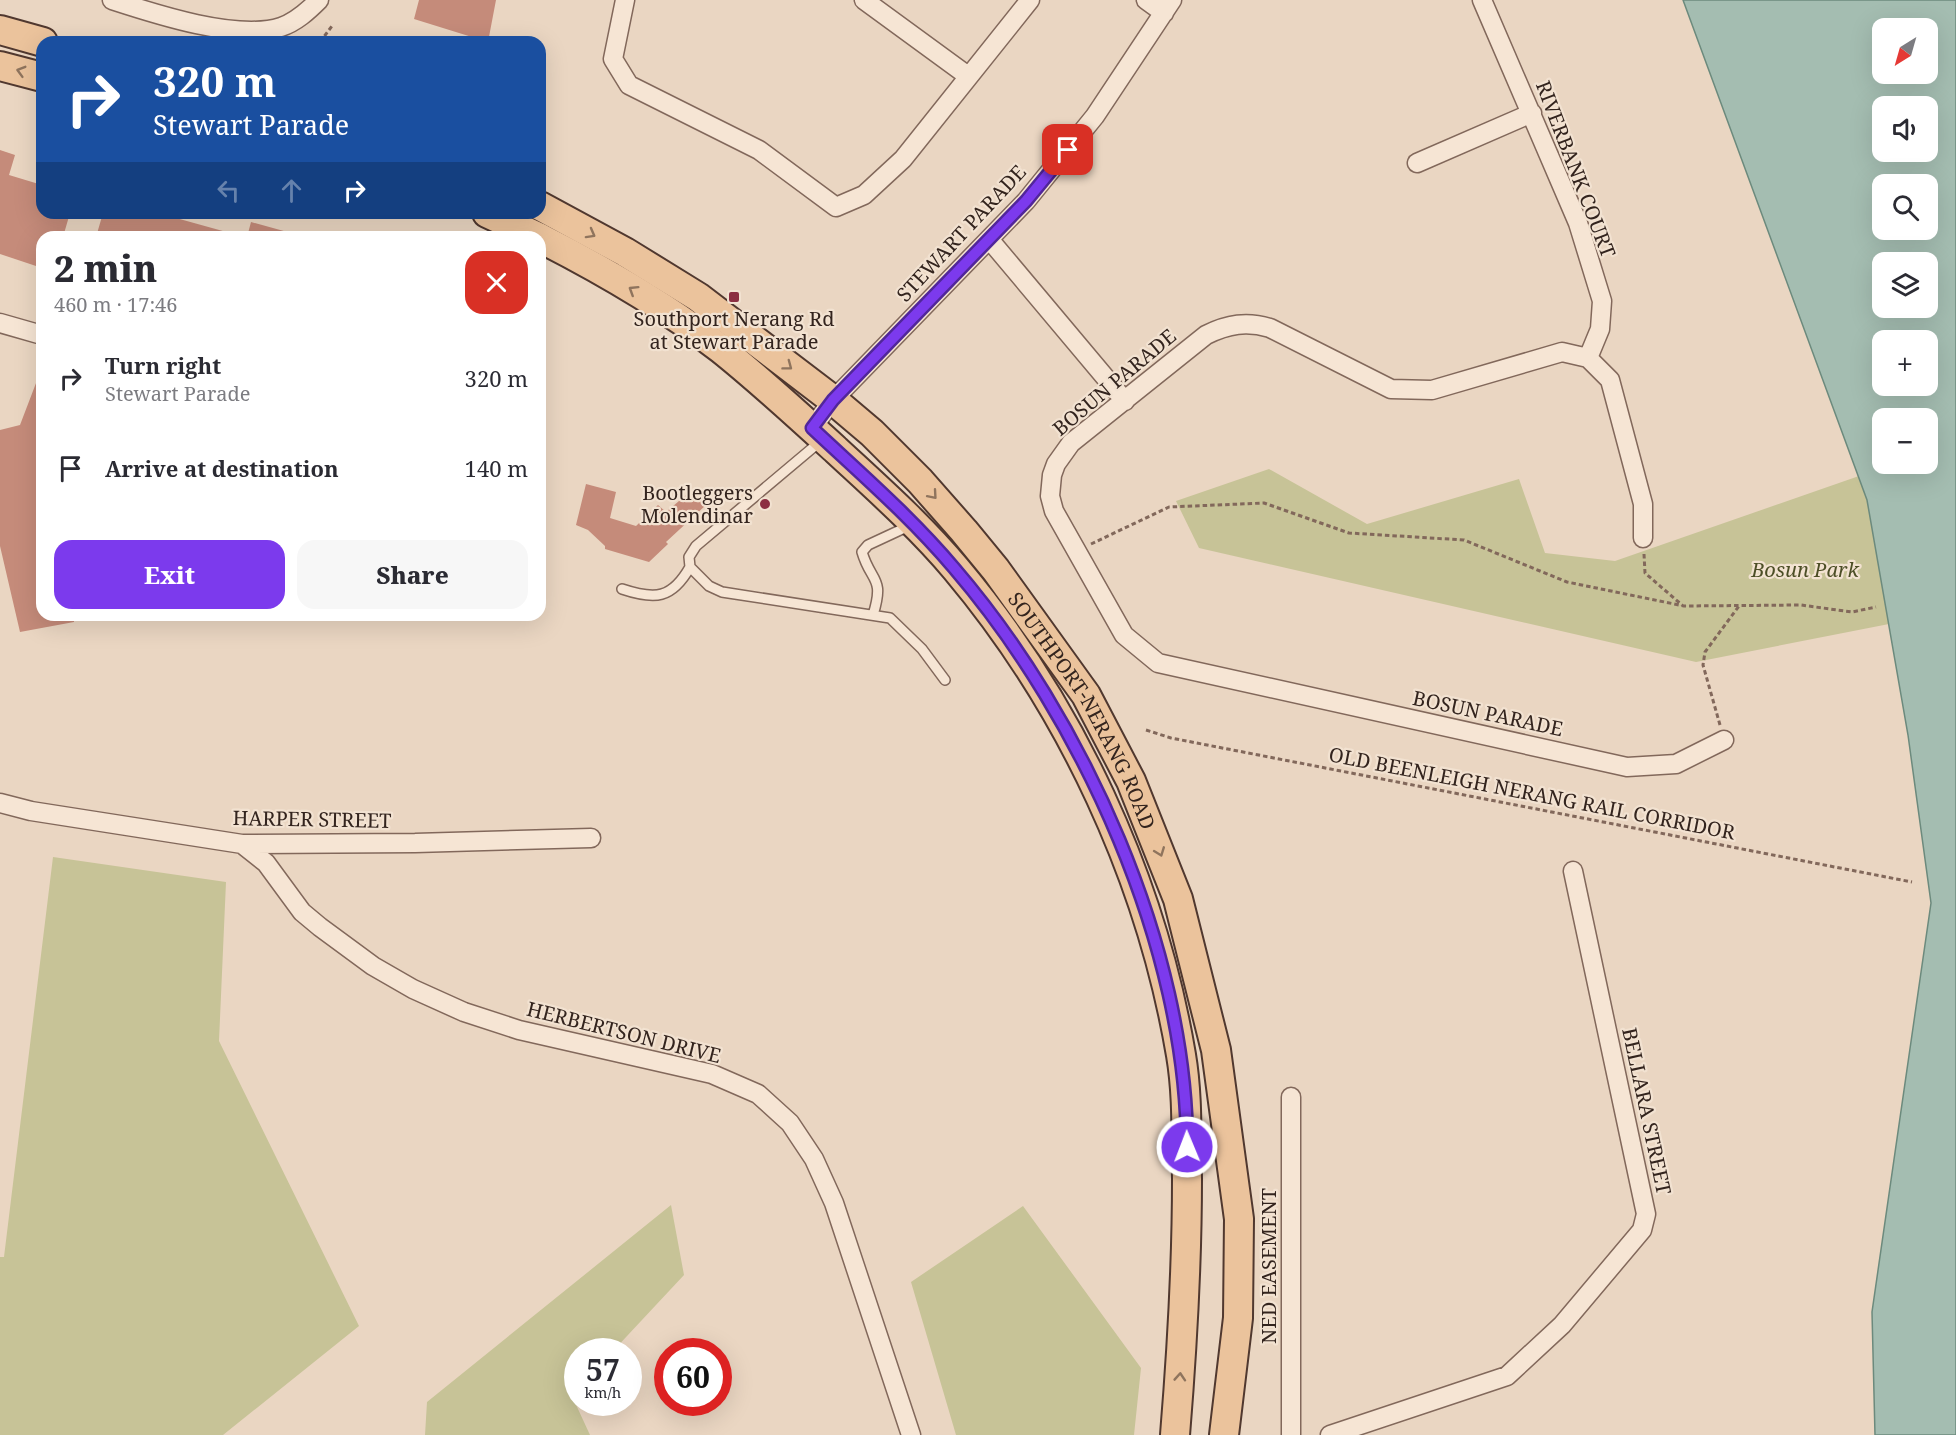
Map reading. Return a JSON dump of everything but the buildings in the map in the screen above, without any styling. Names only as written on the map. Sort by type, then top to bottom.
[{"type":"main road","points":[[1,30],[36,40]]},
{"type":"main road","points":[[0,66],[36,75]]},
{"type":"main road","name":"SOUTHPORT-NERANG ROAD","points":[[546,209],[698,297],[833,400],[872,433],[921,481],[996,570],[1086,695],[1131,781],[1178,899],[1216,1050],[1239,1219],[1238,1318],[1224,1435]]},
{"type":"main road","name":"SOUTHPORT-NERANG ROAD","points":[[499,219],[524,231]]},
{"type":"main road","name":"SOUTHPORT-NERANG ROAD","points":[[546,242],[633,290],[710,342],[818,433],[913,524],[986,607],[1051,703],[1085,767],[1114,831],[1154,936],[1181,1056],[1186,1115],[1187,1254],[1175,1435]]},
{"type":"street","points":[[112,0],[189,22],[259,30],[288,24],[299,18],[318,0]]},
{"type":"street","points":[[625,0],[613,59],[629,85],[759,150],[836,207],[864,195],[903,159],[1030,0]]},
{"type":"street","points":[[864,0],[968,76]]},
{"type":"street","points":[[1146,0],[1168,7]]},
{"type":"street","name":"RIVERBANK COURT","points":[[1482,0],[1578,224],[1602,301],[1600,329],[1588,358]]},
{"type":"street","name":"STEWART PARADE","points":[[818,433],[833,400],[1026,201],[1095,116],[1168,7]]},
{"type":"street","points":[[1417,163],[1532,113]]},
{"type":"street","points":[[989,239],[1125,401]]},
{"type":"street","points":[[0,323],[36,333]]},
{"type":"street","name":"BOSUN PARADE","points":[[1588,358],[1562,352],[1432,390],[1391,389],[1270,328],[1243,323],[1229,326],[1206,335],[1071,443],[1056,464],[1052,475],[1050,496],[1054,511],[1124,635],[1158,663],[1627,767],[1676,764],[1724,740]]},
{"type":"street","points":[[1588,358],[1610,380],[1643,504],[1643,538]]},
{"type":"street","name":"HARPER STREET","points":[[0,803],[31,811],[242,844],[426,843],[591,838]]},
{"type":"street","name":"HERBERTSON DRIVE","points":[[242,844],[266,863],[302,912],[373,966],[413,989],[464,1012],[519,1030],[712,1074],[758,1094],[790,1123],[814,1159],[830,1194],[911,1435]]},
{"type":"street","name":"BELLARA STREET","points":[[1330,1435],[1507,1376],[1562,1325],[1642,1230],[1646,1214],[1573,871]]},
{"type":"street","name":"NED EASEMENT","points":[[1291,1097],[1291,1435]]},
{"type":"lane","points":[[622,589],[641,596],[662,596],[681,584],[690,567],[689,556],[696,546],[818,433]]},
{"type":"lane","points":[[873,615],[878,597],[877,580],[862,552],[868,545],[913,524]]},
{"type":"lane","points":[[690,567],[709,586],[722,592],[890,618],[922,649],[945,680]]},
{"type":"path","points":[[324,36],[332,26]]},
{"type":"path","points":[[1076,551],[1168,507],[1264,503],[1349,533],[1464,540],[1567,582],[1684,606],[1801,605],[1852,612],[1876,607]]},
{"type":"path","points":[[1643,538],[1645,573],[1684,606]]},
{"type":"path","points":[[1724,740],[1703,665],[1705,652],[1739,606]]},
{"type":"path","name":"OLD BEENLEIGH NERANG RAIL CORRIDOR","points":[[1146,730],[1172,738],[1912,882]]},
{"type":"green space","name":"Bosun Park","points":[[1269,469],[1367,524],[1519,479],[1545,553],[1615,561],[1859,476],[1867,500],[1889,624],[1696,662],[1199,548],[1176,501]]},
{"type":"green space","points":[[53,857],[226,882],[219,1041],[359,1326],[223,1435],[0,1435],[0,1257],[4,1257]]},
{"type":"green space","points":[[671,1205],[684,1275],[625,1338],[564,1338],[564,1416],[581,1416],[590,1435],[425,1435],[427,1402]]},
{"type":"green space","points":[[1023,1206],[1141,1368],[1134,1435],[956,1435],[911,1282]]},
{"type":"shaded area","points":[[1683,0],[1956,0],[1956,1435],[1875,1435],[1872,1312],[1931,903],[1908,735],[1867,500]]},
{"type":"place","name":"Southport Nerang Rd at Stewart Parade","points":[[734,297]]},
{"type":"place","name":"Bootleggers Molendinar","points":[[765,504]]},
{"type":"route","points":[[1068,150],[1026,201],[833,400],[812,428],[913,524],[975,593],[1014,646],[1051,703],[1085,767],[1114,831],[1154,936],[1181,1056],[1187,1147]]}]
